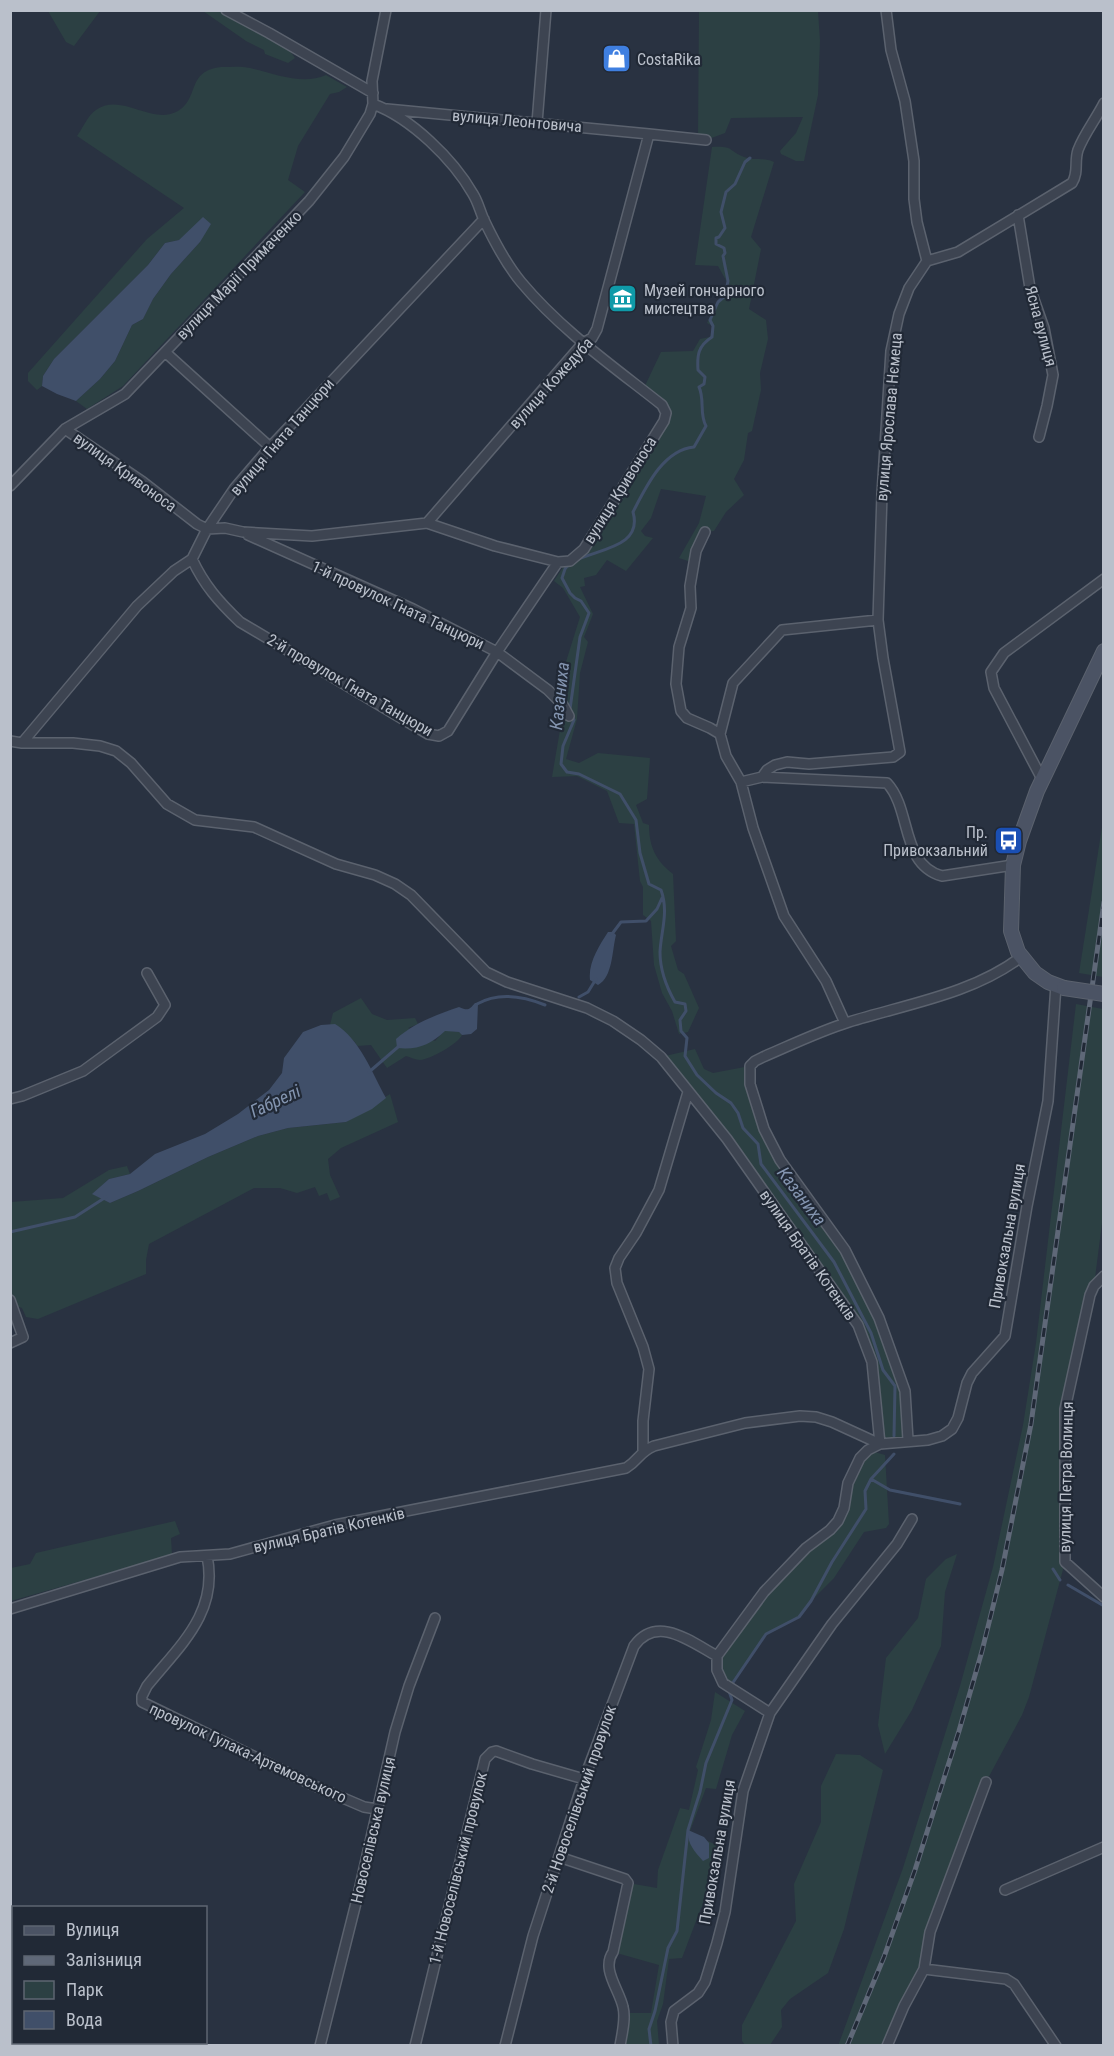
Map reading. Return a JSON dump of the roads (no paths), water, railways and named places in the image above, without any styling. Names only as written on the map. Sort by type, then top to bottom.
[{"type":"street","points":[[226,10],[372,93]]},
{"type":"street","points":[[373,104],[372,81],[386,10]]},
{"type":"street","points":[[537,123],[546,10]]},
{"type":"street","points":[[886,10],[891,50],[905,101],[914,161],[914,198],[927,261],[958,252],[1072,183],[1077,176],[1077,154],[1104,103]]},
{"type":"street","name":"вулиця Кривоноса","points":[[65,429],[143,482],[196,524],[207,529],[225,528],[243,532],[312,536],[427,523],[495,546],[558,562],[570,561],[584,549],[664,421],[666,413],[662,405],[583,343],[521,282],[500,252],[473,195],[447,158],[428,140],[385,108],[373,104]]},
{"type":"street","name":"вулиця Марії Примаченко","points":[[10,486],[65,429],[125,394],[309,201],[344,157],[370,114],[373,104]]},
{"type":"street","name":"вулиця Леонтовича","points":[[385,108],[649,134]]},
{"type":"street","points":[[649,134],[706,140]]},
{"type":"street","name":"вулиця Кожедуба","points":[[427,523],[583,343],[592,338],[597,329],[649,134]]},
{"type":"street","name":"Ясна вулиця","points":[[1018,215],[1030,288],[1044,328],[1053,375],[1039,437]]},
{"type":"street","name":"вулиця Гната Танцюри","points":[[22,743],[137,606],[174,571],[192,559],[207,529],[234,489],[270,447],[484,219]]},
{"type":"street","name":"вулиця Ярослава Нємеца","points":[[762,777],[775,765],[787,762],[809,764],[893,757],[900,752],[878,620],[882,494],[891,351],[899,314],[909,288],[927,261]]},
{"type":"street","points":[[165,352],[270,447]]},
{"type":"street","name":"1-й провулок Гната Танцюри","points":[[243,532],[412,609],[497,652],[548,690],[563,705],[569,716]]},
{"type":"street","points":[[705,532],[696,551],[692,571],[691,608],[679,647],[676,684],[681,711],[687,718],[720,734]]},
{"type":"street","name":"2-й провулок Гната Танцюри","points":[[192,559],[202,580],[217,600],[240,622],[428,734],[439,736],[448,731],[497,652],[558,562]]},
{"type":"street","points":[[1042,779],[994,688],[991,672],[1004,653],[1104,579]]},
{"type":"street","points":[[845,1023],[826,981],[784,916],[753,828],[741,782],[726,756],[720,734],[733,682],[782,630],[878,620]]},
{"type":"street","points":[[1104,651],[1030,808],[1013,865],[1011,931],[1021,957],[1035,974],[1060,986],[1104,994]]},
{"type":"street","name":"вулиця Братів Котенків","points":[[10,741],[73,743],[100,746],[116,751],[131,763],[167,804],[195,820],[254,827],[336,864],[375,875],[395,884],[411,895],[486,972],[507,982],[587,1008],[613,1021],[641,1040],[661,1057],[727,1139],[858,1325],[872,1362],[880,1444]]},
{"type":"street","points":[[741,782],[762,777],[887,783],[894,790],[909,840],[918,861],[932,873],[942,876],[1013,865]]},
{"type":"street","points":[[908,1440],[905,1391],[879,1318],[845,1250],[780,1160],[764,1129],[750,1084],[750,1066],[755,1061],[845,1023],[965,987],[998,973],[1021,957]]},
{"type":"street","points":[[10,1099],[83,1071],[157,1017],[165,1005],[163,997],[147,972]]},
{"type":"street","name":"Привокзальна вулиця","points":[[880,1444],[928,1440],[942,1436],[952,1429],[958,1418],[967,1383],[972,1373],[1005,1336],[1027,1206],[1047,1109],[1060,986]]},
{"type":"street","points":[[643,1450],[643,1421],[649,1369],[643,1347],[617,1283],[615,1268],[659,1190],[688,1092]]},
{"type":"street","name":"вулиця Петра Волинця","points":[[1104,1276],[1094,1286],[1090,1295],[1065,1409],[1065,1562],[1104,1597]]},
{"type":"street","points":[[10,1300],[23,1337],[10,1343]]},
{"type":"street","name":"вулиця Братів Котенків","points":[[10,1609],[180,1557],[230,1554],[335,1525],[626,1468],[636,1462],[643,1450],[735,1425],[800,1416],[816,1417],[880,1444]]},
{"type":"street","points":[[770,1713],[723,1683],[717,1670],[717,1656],[764,1592],[806,1548],[830,1530],[837,1521],[844,1508],[848,1483],[854,1468],[868,1450],[880,1444]]},
{"type":"street","name":"Привокзальна вулиця","points":[[673,2046],[671,2022],[674,2011],[698,1993],[705,1982],[717,1943],[725,1912],[743,1791],[770,1713],[832,1624],[897,1544],[912,1519]]},
{"type":"street","name":"провулок Гулака-Артемовського","points":[[207,1556],[210,1585],[207,1601],[197,1624],[147,1686],[142,1702],[315,1786],[377,1809]]},
{"type":"street","name":"Новоселівська вулиця","points":[[320,2046],[409,1686],[435,1618]]},
{"type":"street","name":"2-й Новоселівський провулок","points":[[505,2046],[533,1936],[584,1779],[634,1646],[642,1635],[656,1630],[674,1633],[717,1656]]},
{"type":"street","name":"1-й Новоселівський провулок","points":[[415,2046],[485,1759],[492,1752],[496,1752],[584,1779]]},
{"type":"street","points":[[887,2046],[904,2006],[924,1970],[930,1932],[986,1782]]},
{"type":"street","points":[[1005,1890],[1104,1847]]},
{"type":"street","points":[[559,1857],[628,1882],[613,1952],[610,1955],[609,1970],[623,2006],[620,2046]]},
{"type":"street","points":[[924,1970],[1006,1979],[1014,1984],[1056,2046]]},
{"type":"water","points":[[203,217],[211,224],[200,242],[171,274],[153,299],[143,319],[132,325],[115,361],[100,379],[76,401],[42,386],[43,376],[54,359],[148,265],[165,243],[179,240]]},
{"type":"water","points":[[608,932],[616,935],[611,963],[607,976],[598,985],[590,980],[592,961]]},
{"type":"water","points":[[478,1003],[477,1029],[471,1034],[462,1035],[459,1032],[445,1031],[423,1046],[397,1048],[396,1039],[418,1024],[459,1007],[468,1009]]},
{"type":"water","points":[[335,1024],[352,1038],[386,1098],[372,1109],[346,1122],[288,1128],[258,1136],[110,1203],[92,1194],[109,1179],[130,1174],[155,1154],[205,1134],[238,1114],[269,1090],[282,1073],[284,1058],[303,1032],[321,1025]]},
{"type":"water","points":[[688,1830],[704,1837],[709,1843],[709,1858],[703,1861],[694,1850],[690,1843]]},
{"type":"waterway","name":"Казаниха","points":[[570,709],[580,637],[589,613],[581,601],[570,593],[562,578],[565,569],[572,562],[620,543],[629,536],[634,526],[633,512],[657,471],[673,455],[694,447],[706,426],[699,387],[704,384],[705,377],[698,370],[698,355],[701,347],[712,337],[713,326],[710,320],[718,302],[725,296],[728,281],[723,256],[724,248],[716,244],[716,238],[725,228],[721,212],[726,192],[735,184],[745,162],[750,158]]},
{"type":"waterway","name":"Казаниха","points":[[572,715],[574,720],[563,746],[561,764],[567,772],[579,774],[620,794],[636,820],[640,853],[649,884],[661,890],[664,906],[661,965],[675,1002],[685,1004],[686,1011],[680,1020],[681,1031],[687,1038],[685,1056],[697,1075],[716,1093],[731,1103],[738,1113],[743,1128],[758,1144],[761,1164],[834,1262],[871,1333],[883,1370],[895,1386],[894,1436]]},
{"type":"waterway","name":"Габрелі","points":[[612,934],[621,922],[646,921],[657,909],[662,898]]},
{"type":"waterway","name":"Габрелі","points":[[579,997],[588,992],[596,979]]},
{"type":"waterway","name":"Габрелі","points":[[477,1004],[493,998],[511,997],[528,999],[545,1005]]},
{"type":"waterway","name":"Габрелі","points":[[369,1072],[398,1047]]},
{"type":"waterway","name":"Габрелі","points":[[10,1232],[75,1217],[106,1197]]},
{"type":"waterway","name":"Казаниха","points":[[732,1684],[766,1634],[799,1617],[811,1601],[832,1562],[866,1509],[865,1491],[871,1479],[894,1454]]},
{"type":"waterway","points":[[871,1479],[890,1490],[960,1504]]},
{"type":"waterway","points":[[1053,1569],[1060,1580]]},
{"type":"waterway","points":[[1068,1585],[1104,1606]]},
{"type":"waterway","points":[[651,2046],[649,2029],[668,1948],[677,1931],[688,1830],[706,1763],[732,1700],[729,1691]]},
{"type":"railway","points":[[847,2046],[884,1957],[915,1870],[959,1731],[1002,1570],[1031,1424],[1104,902]]},
{"type":"place","name":"CostaRika","points":[[616,59]]},
{"type":"place","name":"Музей гончарного мистецтва","points":[[623,299]]},
{"type":"place","name":"Пр. Привокзальний","points":[[1009,841]]}]
